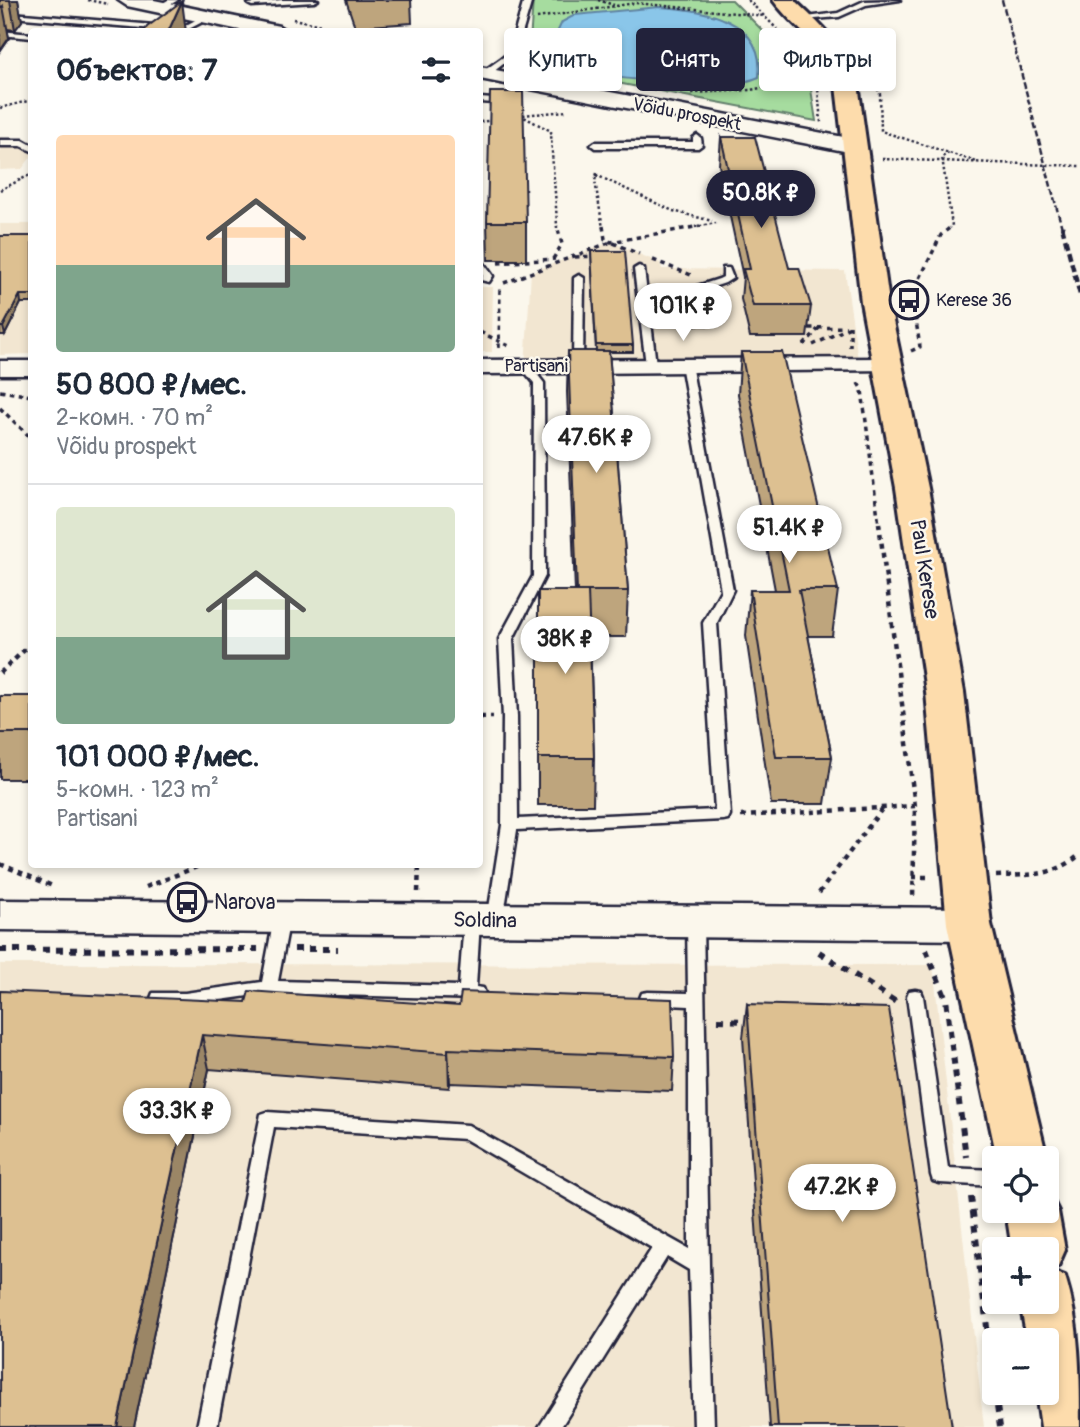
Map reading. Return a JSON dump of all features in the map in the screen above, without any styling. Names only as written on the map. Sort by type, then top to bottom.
[{"type":"highway","name":"Paul Kerese","points":[[783,0],[837,56],[846,77],[844,148],[912,488],[945,692],[970,924],[1019,1146]]},
{"type":"highway","points":[[1050,1314],[1070,1427]]},
{"type":"street","points":[[127,0],[167,3],[208,17],[260,28]]},
{"type":"street","name":"Võidu prospekt","points":[[483,73],[844,148]]},
{"type":"street","name":"Partisani","points":[[489,367],[853,365],[885,358]]},
{"type":"street","points":[[0,368],[28,368]]},
{"type":"street","name":"Soldina","points":[[0,915],[970,924]]},
{"type":"lane","points":[[252,4],[314,0]]},
{"type":"lane","points":[[483,72],[512,54],[528,0]]},
{"type":"lane","points":[[803,18],[839,15],[864,3],[896,0]]},
{"type":"lane","points":[[0,14],[156,28]]},
{"type":"lane","points":[[183,28],[208,17]]},
{"type":"lane","points":[[0,33],[28,36]]},
{"type":"lane","points":[[483,100],[517,103]]},
{"type":"lane","points":[[595,145],[698,145],[697,138]]},
{"type":"lane","points":[[0,143],[28,147]]},
{"type":"lane","points":[[484,263],[488,276],[486,280]]},
{"type":"lane","points":[[639,269],[651,365]]},
{"type":"lane","points":[[644,306],[728,278],[726,271]]},
{"type":"lane","points":[[578,366],[579,278]]},
{"type":"lane","points":[[646,319],[709,321]]},
{"type":"lane","points":[[510,825],[723,815],[710,623],[727,590],[686,364]]},
{"type":"lane","points":[[467,993],[510,825],[510,717],[506,639],[539,576],[538,383],[525,366]]},
{"type":"lane","points":[[269,987],[282,918]]},
{"type":"lane","points":[[695,921],[699,1265],[704,1427]]},
{"type":"lane","points":[[145,998],[185,999],[269,987],[494,994]]},
{"type":"lane","points":[[915,996],[940,1175],[982,1178]]},
{"type":"lane","points":[[629,998],[696,1000]]},
{"type":"lane","points":[[206,1427],[267,1119],[468,1132],[699,1265]]},
{"type":"lane","points":[[549,1427],[664,1245]]},
{"type":"path","points":[[598,0],[615,5]]},
{"type":"path","points":[[635,3],[640,0]]},
{"type":"path","points":[[748,0],[777,28]]},
{"type":"path","points":[[522,19],[635,3],[764,16]]},
{"type":"path","points":[[830,15],[871,69],[880,94],[881,131],[977,162]]},
{"type":"path","points":[[684,93],[759,88]]},
{"type":"path","points":[[822,91],[844,148],[942,161],[1080,166]]},
{"type":"path","points":[[0,108],[28,101]]},
{"type":"path","points":[[511,116],[572,111]]},
{"type":"path","points":[[522,115],[551,131],[552,170],[558,204],[557,226],[562,244],[553,259]]},
{"type":"path","points":[[885,358],[918,350],[920,347],[912,295],[941,235],[951,226],[942,161],[944,154],[949,153]]},
{"type":"path","points":[[486,280],[500,284],[611,242],[716,223],[673,211],[638,197],[596,174],[605,239],[611,242],[655,261],[697,278],[706,284]]},
{"type":"path","points":[[0,190],[28,176]]},
{"type":"path","points":[[484,263],[606,256]]},
{"type":"path","points":[[632,259],[655,261]]},
{"type":"path","points":[[489,367],[499,341],[500,284]]},
{"type":"path","points":[[849,316],[853,374],[862,390],[915,806],[911,893],[927,953],[946,999],[987,1328]]},
{"type":"path","points":[[820,328],[796,353],[850,327]]},
{"type":"path","points":[[809,328],[850,327]]},
{"type":"path","points":[[483,333],[499,341]]},
{"type":"path","points":[[0,391],[28,395]]},
{"type":"path","points":[[0,408],[28,435]]},
{"type":"path","points":[[0,673],[28,647]]},
{"type":"path","points":[[723,815],[748,817],[915,806]]},
{"type":"path","points":[[819,893],[882,808]]},
{"type":"path","points":[[0,864],[57,888]]},
{"type":"path","points":[[134,892],[194,868]]},
{"type":"path","points":[[819,952],[917,1016]]},
{"type":"path","points":[[697,1019],[764,1022]]},
{"type":"path","points":[[997,1405],[1000,1427]]},
{"type":"shaded area","points":[[0,137],[28,142],[28,161],[22,169],[0,170]]},
{"type":"shaded area","points":[[0,224],[28,224],[28,354],[0,355]]},
{"type":"shaded area","points":[[611,242],[660,263],[662,269],[845,271],[859,366],[525,366],[531,272]]},
{"type":"shaded area","points":[[483,287],[493,287],[492,352],[483,352]]},
{"type":"shaded area","points":[[0,964],[933,965],[984,1427],[0,1427]]},
{"type":"green space","points":[[533,0],[732,0],[760,28],[759,91],[811,91],[816,121],[659,91],[745,91],[745,28],[636,28],[636,87],[622,84],[622,28],[531,28]]},
{"type":"water","points":[[659,7],[676,8],[711,15],[739,28],[636,28],[636,80],[622,78],[622,28],[559,28],[562,22],[575,15]]},
{"type":"water","points":[[745,34],[758,57],[759,77],[745,82]]},
{"type":"building","points":[[182,1],[170,28],[147,27]]},
{"type":"building","points":[[490,92],[523,92],[526,222],[487,222]]},
{"type":"building","points":[[721,137],[755,137],[789,268],[799,268],[811,306],[753,306],[743,269],[750,269]]},
{"type":"building","points":[[0,236],[28,236],[28,295],[20,295],[3,327],[0,327]]},
{"type":"building","points":[[591,251],[625,251],[633,345],[596,345]]},
{"type":"building","points":[[568,351],[609,351],[628,591],[577,591]]},
{"type":"building","points":[[741,352],[782,352],[838,590],[799,590],[832,757],[776,757],[750,590],[789,590]]},
{"type":"building","points":[[538,591],[588,591],[594,758],[538,758]]},
{"type":"building","points":[[0,696],[28,696],[28,733],[0,733]]},
{"type":"building","points":[[0,991],[246,1002],[249,991],[459,1006],[461,992],[672,999],[674,1057],[448,1049],[448,1053],[202,1035],[117,1427],[0,1427]]},
{"type":"building","points":[[747,1004],[889,1008],[952,1427],[778,1427]]},
{"type":"railway","points":[[1002,0],[1062,228]]},
{"type":"railway","points":[[1062,226],[1080,295]]},
{"type":"place","name":"Kerese 36","points":[[909,300]]},
{"type":"place","name":"Narova","points":[[187,902]]}]
